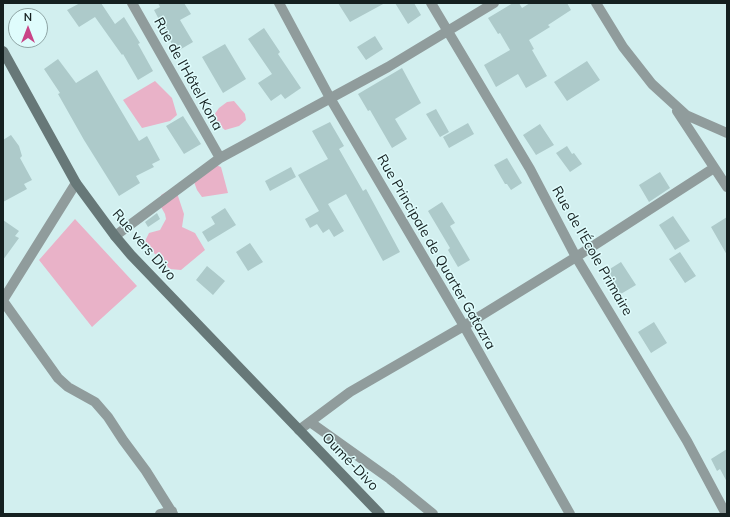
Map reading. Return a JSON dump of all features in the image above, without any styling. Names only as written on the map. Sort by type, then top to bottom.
[{"type":"main road","name":"Rue vers Divo","points":[[3,51],[76,183],[115,236],[300,430]]},
{"type":"main road","name":"Oumé-Divo","points":[[300,430],[380,514]]},
{"type":"street","name":"Rue de l'Hôtel Kona","points":[[132,3],[220,158]]},
{"type":"street","name":"Rue Principale de Quarter Gatazra","points":[[279,3],[330,98],[464,326],[570,514]]},
{"type":"street","name":"Rue de l'École Primaire","points":[[431,3],[530,169],[576,257],[667,407],[726,514]]},
{"type":"street","points":[[115,236],[220,158],[388,66],[446,30],[494,3]]},
{"type":"street","points":[[601,5],[623,47],[652,84],[686,115],[727,133]]},
{"type":"street","points":[[670,101],[727,187]]},
{"type":"street","points":[[300,430],[350,392],[464,326],[576,257],[714,168]]},
{"type":"street","points":[[76,183],[3,301],[58,378],[68,387],[95,402],[108,417],[173,513],[160,514]]},
{"type":"street","points":[[310,422],[390,479],[433,514]]},
{"type":"shaded area","points":[[155,81],[172,98],[177,115],[170,121],[142,128],[123,100]]},
{"type":"shaded area","points":[[234,101],[245,114],[246,120],[239,126],[225,130],[218,124],[214,115],[219,108],[227,102]]},
{"type":"shaded area","points":[[216,165],[221,167],[228,193],[202,197],[194,182]]},
{"type":"shaded area","points":[[175,187],[184,214],[182,227],[195,233],[205,250],[181,270],[170,269],[144,243],[149,233],[160,230],[166,219],[160,205],[161,195]]},
{"type":"shaded area","points":[[75,219],[137,286],[92,327],[39,260]]},
{"type":"building","points":[[80,3],[101,3],[115,24],[124,17],[140,43],[138,44],[153,71],[138,80],[123,54],[122,55],[95,17],[79,27],[67,10]]},
{"type":"building","points":[[158,3],[184,3],[191,14],[180,20],[193,42],[176,52],[154,10],[160,7]]},
{"type":"building","points":[[338,3],[385,3],[350,22]]},
{"type":"building","points":[[395,3],[414,3],[421,15],[408,24]]},
{"type":"building","points":[[513,3],[519,3],[522,8],[530,3],[567,3],[571,10],[548,25],[550,27],[529,40],[534,49],[532,50],[547,76],[526,88],[518,74],[496,87],[484,65],[510,50],[500,33],[498,34],[488,18]]},
{"type":"building","points":[[264,28],[280,52],[278,54],[301,88],[285,99],[281,94],[271,101],[258,83],[272,74],[248,39]]},
{"type":"building","points":[[375,36],[383,49],[366,60],[357,47]]},
{"type":"building","points":[[225,44],[246,79],[223,93],[202,57]]},
{"type":"building","points":[[58,59],[76,83],[97,70],[139,141],[147,136],[160,160],[152,164],[154,167],[136,176],[140,183],[119,196],[84,140],[58,94],[60,93],[44,69]]},
{"type":"building","points":[[587,61],[600,80],[567,101],[554,82]]},
{"type":"building","points":[[402,68],[421,103],[395,119],[407,139],[392,148],[370,110],[368,111],[358,94]]},
{"type":"building","points":[[436,109],[449,132],[440,137],[426,114]]},
{"type":"building","points":[[183,116],[201,144],[184,154],[166,126]]},
{"type":"building","points":[[330,122],[344,146],[339,149],[363,191],[366,189],[400,252],[383,261],[346,194],[328,204],[344,231],[334,237],[329,229],[323,233],[317,224],[310,228],[305,219],[319,211],[298,175],[328,159],[312,131]]},
{"type":"building","points":[[468,123],[474,134],[449,148],[443,137]]},
{"type":"building","points":[[540,124],[554,145],[536,155],[523,135]]},
{"type":"building","points":[[11,135],[19,146],[22,156],[20,158],[32,180],[24,184],[27,189],[3,202],[3,140]]},
{"type":"building","points":[[567,146],[572,154],[574,153],[582,164],[570,172],[556,153]]},
{"type":"building","points":[[507,158],[522,183],[511,190],[507,184],[505,184],[494,165]]},
{"type":"building","points":[[291,167],[296,177],[270,191],[265,181]]},
{"type":"building","points":[[660,172],[670,188],[649,202],[639,185]]},
{"type":"building","points":[[442,202],[455,223],[450,226],[470,260],[458,267],[448,250],[450,248],[428,211]]},
{"type":"building","points":[[225,208],[236,225],[208,242],[202,232],[215,224],[211,217]]},
{"type":"building","points":[[157,213],[160,219],[148,227],[145,222]]},
{"type":"building","points":[[673,216],[690,241],[675,250],[659,225]]},
{"type":"building","points":[[727,217],[727,255],[711,227]]},
{"type":"building","points":[[3,220],[19,231],[15,236],[19,238],[3,260]]},
{"type":"building","points":[[250,243],[263,262],[248,271],[236,252]]},
{"type":"building","points":[[680,252],[696,276],[685,283],[669,259]]},
{"type":"building","points":[[621,262],[636,285],[619,295],[605,272]]},
{"type":"building","points":[[207,266],[225,281],[213,295],[196,280]]},
{"type":"building","points":[[654,322],[667,343],[651,353],[638,332]]},
{"type":"building","points":[[727,449],[727,482],[720,469],[717,471],[711,459]]}]
